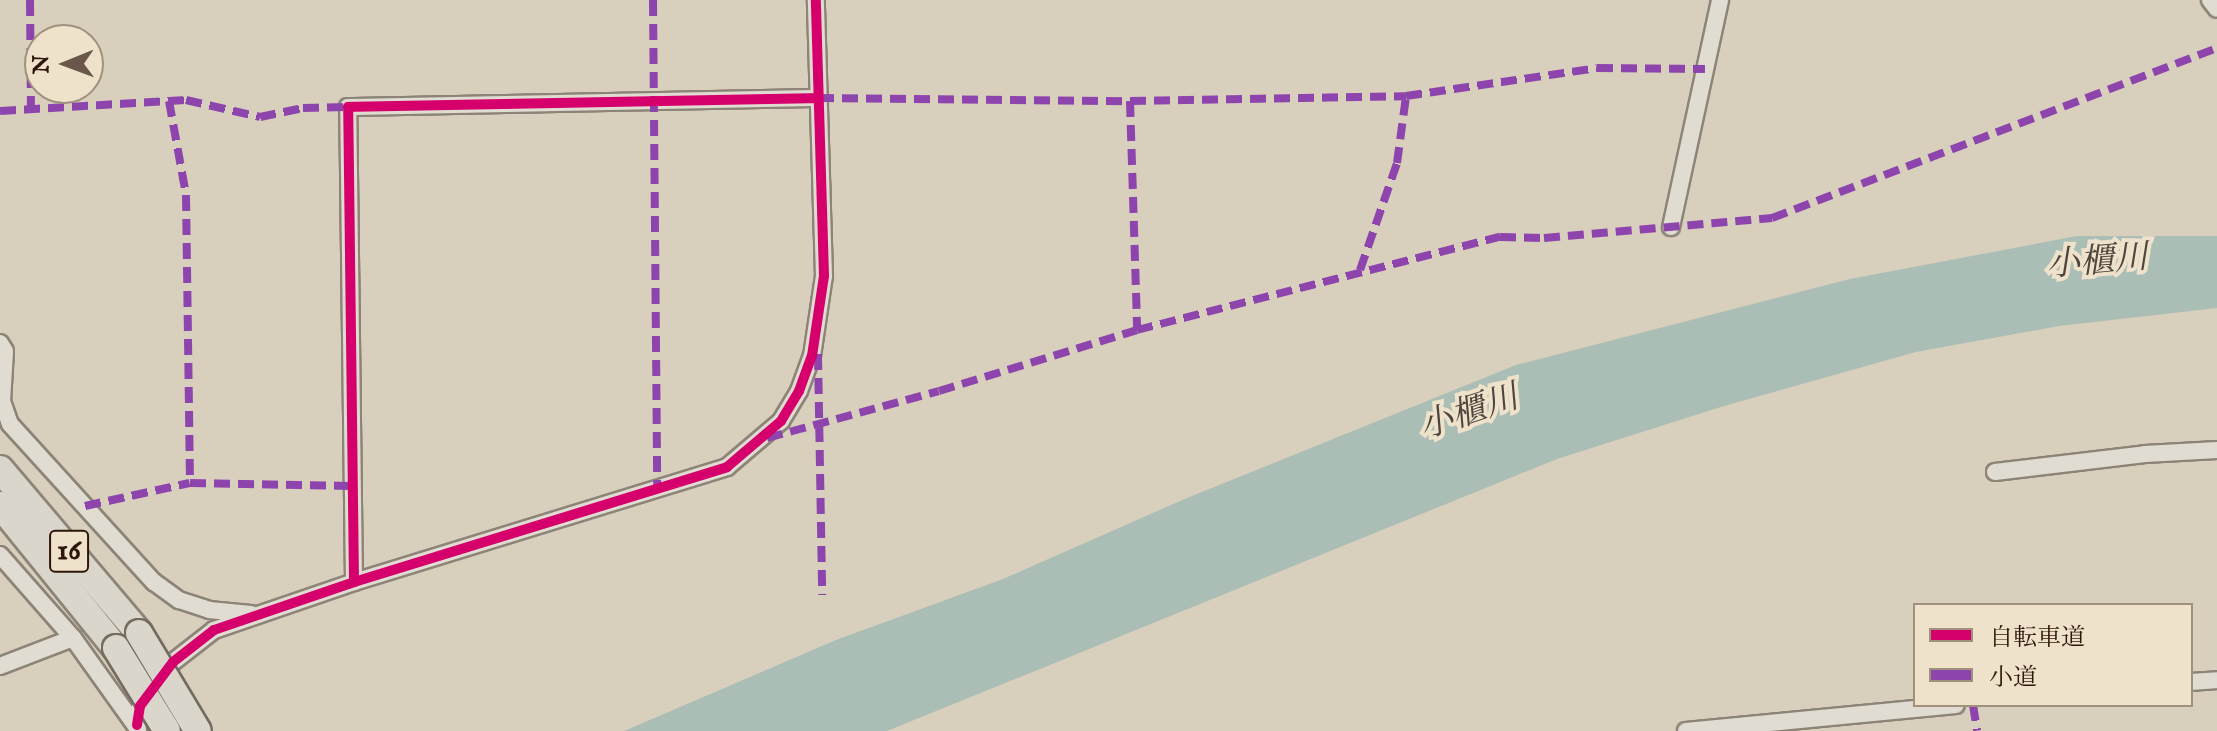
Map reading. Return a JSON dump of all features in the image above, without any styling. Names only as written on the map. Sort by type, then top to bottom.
[{"type":"highway","name":"16","points":[[0,469],[139,633],[198,731]]},
{"type":"highway","name":"16","points":[[0,505],[116,648],[167,731]]},
{"type":"street","points":[[138,728],[140,706],[173,662],[214,630],[253,614],[727,467],[781,421],[806,376],[820,323],[824,276],[816,0]]},
{"type":"street","points":[[1671,227],[1720,0]]},
{"type":"street","points":[[2210,0],[2217,9]]},
{"type":"street","points":[[354,582],[348,107],[818,98]]},
{"type":"street","points":[[0,343],[5,351],[2,401],[10,424],[154,582],[179,600],[209,610],[253,614]]},
{"type":"street","points":[[1995,472],[2145,454],[2217,450]]},
{"type":"street","points":[[0,555],[73,638],[138,728]]},
{"type":"street","points":[[0,666],[73,638]]},
{"type":"street","points":[[2193,682],[2217,680]]},
{"type":"street","points":[[1686,731],[1936,707]]},
{"type":"water","name":"小櫃川","points":[[2077,236],[2217,236],[2217,308],[2059,326],[1916,352],[1724,406],[1557,459],[887,731],[624,731],[836,640],[1003,579],[1187,498],[1516,365],[1850,279]]},
{"type":"marked path","points":[[30,0],[31,110]]},
{"type":"marked path","points":[[653,0],[657,487]]},
{"type":"marked path","points":[[767,438],[939,391],[1137,330],[1500,237],[1544,238],[1772,218],[2217,48]]},
{"type":"marked path","points":[[818,98],[1130,101],[1406,96],[1597,68],[1705,69]]},
{"type":"marked path","points":[[1360,270],[1397,163],[1406,96]]},
{"type":"marked path","points":[[0,111],[186,100],[260,117],[303,108],[348,107]]},
{"type":"marked path","points":[[169,101],[186,195],[190,483]]},
{"type":"marked path","points":[[1130,101],[1137,330]]},
{"type":"marked path","points":[[818,354],[822,595]]},
{"type":"marked path","points":[[85,506],[190,483],[352,486]]},
{"type":"marked path","points":[[1973,707],[1977,731]]},
{"type":"cycle path","points":[[137,725],[140,706],[173,662],[214,630],[354,582],[727,467],[781,421],[799,391],[812,356],[824,276],[816,0]]},
{"type":"cycle path","points":[[354,582],[348,107],[818,98]]}]
